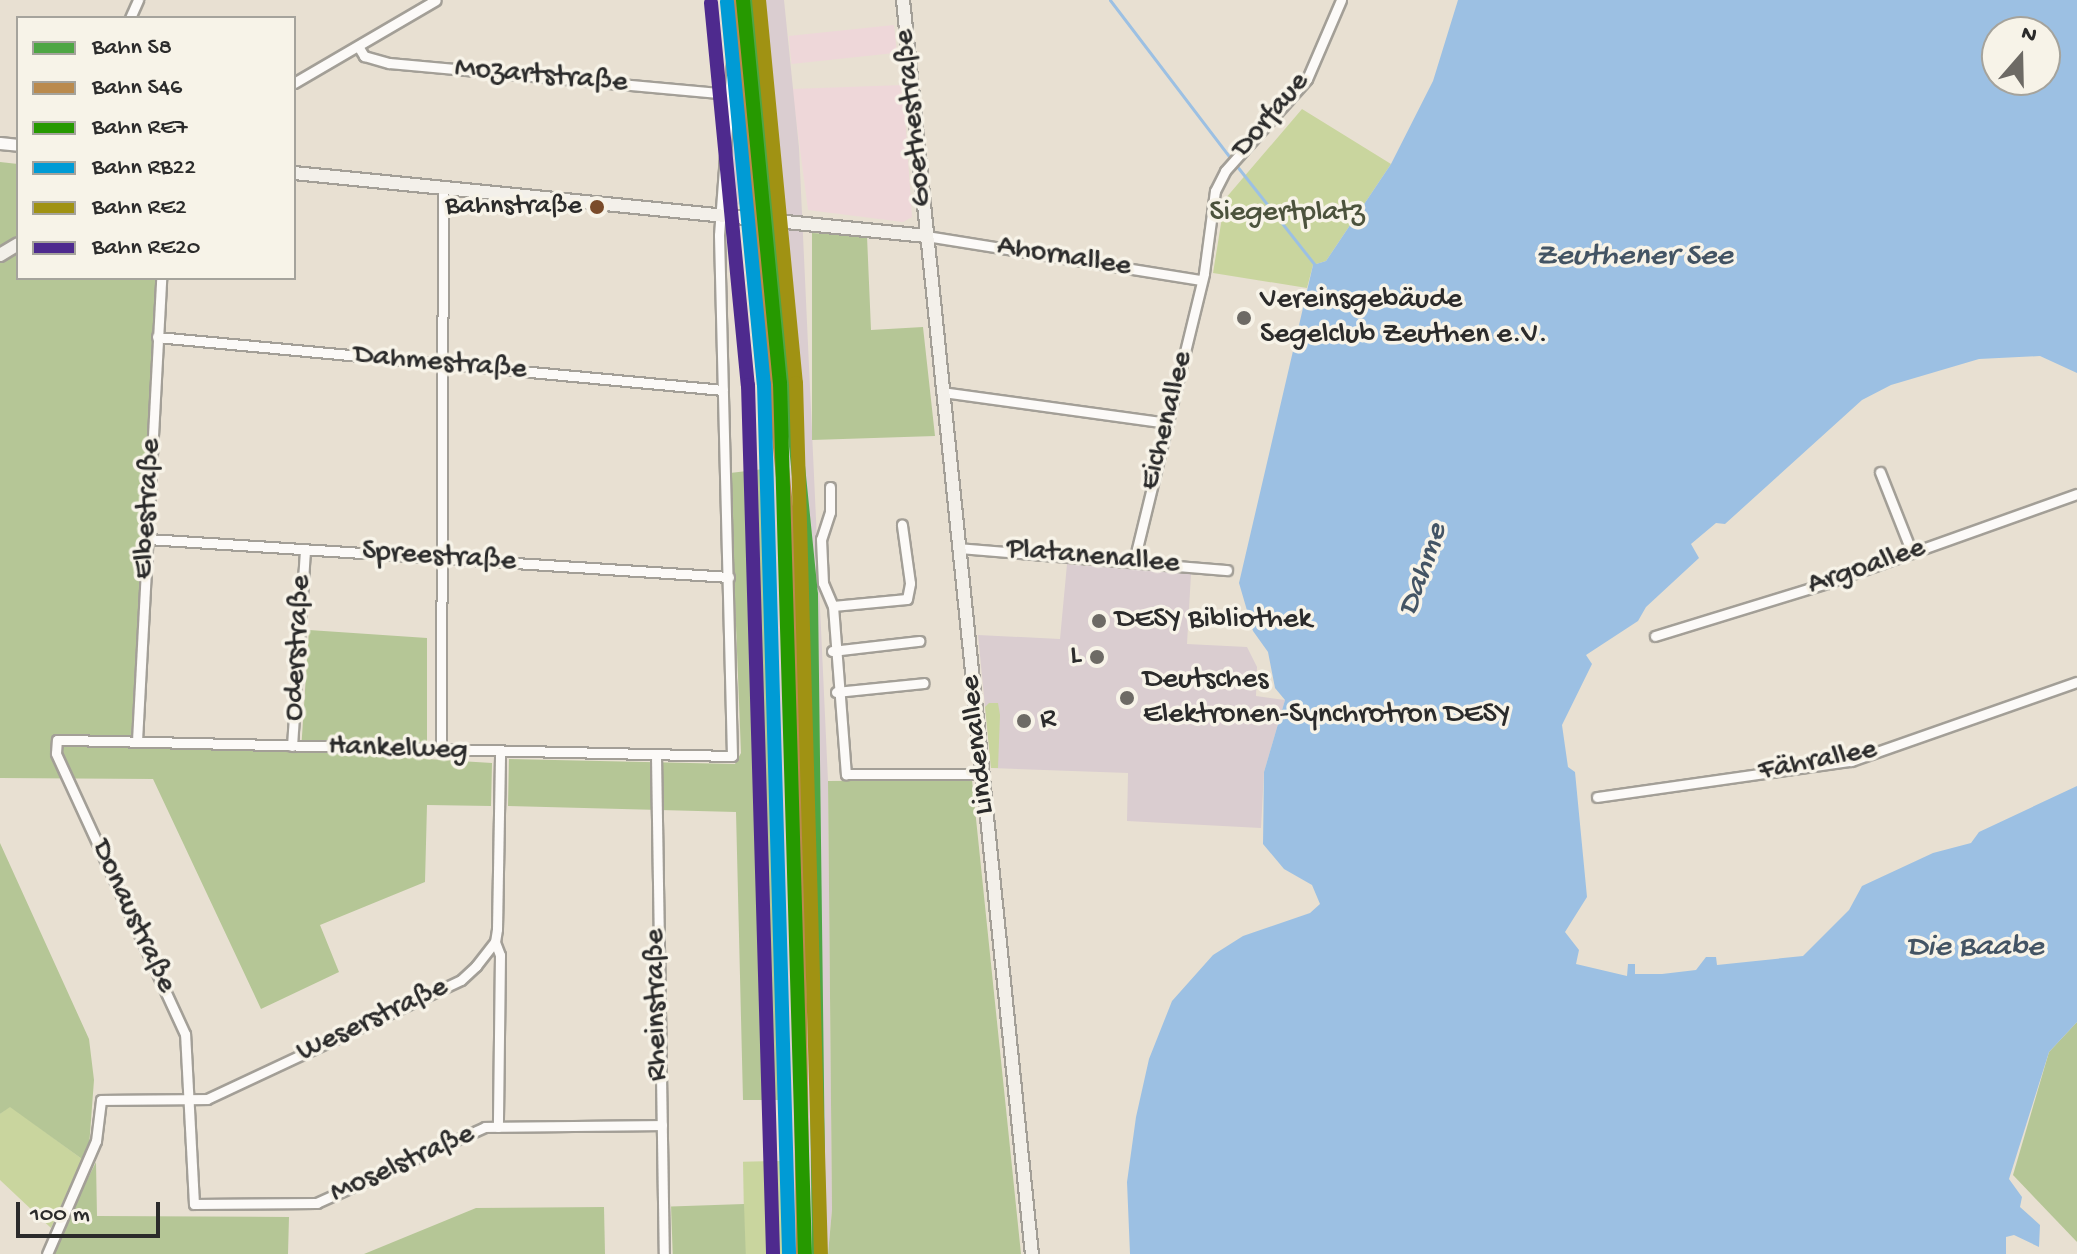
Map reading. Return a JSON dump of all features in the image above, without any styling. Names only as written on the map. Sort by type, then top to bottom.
[{"type":"main road","name":"Goethestraße","points":[[903,0],[926,236]]},
{"type":"main road","points":[[296,173],[926,236]]},
{"type":"main road","name":"Lindenallee","points":[[926,236],[1032,1254]]},
{"type":"street","points":[[296,82],[436,0]]},
{"type":"street","points":[[728,0],[733,49],[721,214],[729,577]]},
{"type":"street","name":"Dorfaue","points":[[1202,280],[1215,191],[1225,171],[1307,79],[1341,0]]},
{"type":"street","name":"Mozartstraße","points":[[358,46],[364,56],[381,62],[730,94]]},
{"type":"street","points":[[441,751],[443,187]]},
{"type":"street","name":"Ahornallee","points":[[926,236],[1202,280]]},
{"type":"street","name":"Elbestraße","points":[[137,741],[161,280]]},
{"type":"street","name":"Eichenallee","points":[[1134,561],[1202,280]]},
{"type":"street","name":"Dahmestraße","points":[[157,337],[723,390]]},
{"type":"street","points":[[942,392],[1167,423]]},
{"type":"street","points":[[1880,472],[1912,553]]},
{"type":"street","points":[[830,487],[830,512],[821,539],[824,594],[833,606],[832,651],[846,774],[982,774]]},
{"type":"street","name":"Argoallee","points":[[1655,636],[1912,553],[2077,494]]},
{"type":"street","points":[[833,606],[907,599],[910,583],[902,525]]},
{"type":"street","name":"Spreestraße","points":[[148,539],[729,577]]},
{"type":"street","name":"Platanenallee","points":[[958,548],[1227,570]]},
{"type":"street","name":"Oderstraße","points":[[292,746],[305,549]]},
{"type":"street","name":"Hankelweg","points":[[57,740],[500,753],[732,756],[736,751],[729,577]]},
{"type":"street","points":[[832,651],[919,641]]},
{"type":"street","name":"Fährallee","points":[[1597,797],[1851,761],[2077,682]]},
{"type":"street","points":[[836,692],[924,683]]},
{"type":"street","name":"Donaustraße","points":[[57,740],[56,753],[185,1034],[194,1204]]},
{"type":"street","points":[[498,1127],[500,955],[495,942],[500,753]]},
{"type":"street","name":"Rheinstraße","points":[[656,756],[664,1254]]},
{"type":"street","name":"Weserstraße","points":[[47,1254],[96,1141],[101,1100],[207,1099],[461,980],[495,942]]},
{"type":"street","name":"Moselstraße","points":[[194,1204],[317,1203],[469,1132],[498,1127],[662,1125]]},
{"type":"shaded area","points":[[731,0],[784,0],[799,148],[828,781],[832,1210],[828,1254],[785,1254],[764,449],[750,206],[727,203]]},
{"type":"shaded area","points":[[894,25],[897,53],[792,64],[789,36]]},
{"type":"shaded area","points":[[903,85],[912,217],[903,222],[808,210],[792,89]]},
{"type":"shaded area","name":"Deutsches Elektronen-Synchrotron DESY","points":[[1067,564],[1191,574],[1187,644],[1247,647],[1257,667],[1256,696],[1285,700],[1264,772],[1261,828],[1127,821],[1128,773],[991,768],[978,635],[1060,639]]},
{"type":"green space","name":"Siegertplatz","points":[[1302,109],[1391,164],[1326,261],[1313,265],[1307,288],[1213,273],[1225,199]]},
{"type":"green space","points":[[0,162],[16,164],[16,280],[156,280],[131,742],[301,751],[309,630],[427,638],[427,759],[492,763],[491,806],[427,805],[425,882],[320,925],[339,972],[261,1009],[153,779],[0,778]]},
{"type":"green space","points":[[812,233],[867,236],[871,330],[923,327],[935,436],[812,440]]},
{"type":"green space","points":[[764,469],[780,1100],[743,1100],[736,812],[508,806],[509,759],[735,764],[741,753],[730,473]]},
{"type":"green space","points":[[989,703],[998,703],[1000,715],[998,768],[991,768],[985,707]]},
{"type":"green space","points":[[972,780],[1021,1254],[828,1254],[832,1210],[828,781]]},
{"type":"green space","points":[[0,843],[89,1039],[94,1080],[89,1147],[82,1159],[10,1107],[0,1114]]},
{"type":"green space","points":[[2077,1022],[2077,1242],[2013,1175],[2049,1052]]},
{"type":"green space","points":[[10,1106],[82,1159],[51,1228],[0,1180],[0,1114]]},
{"type":"green space","points":[[783,1161],[785,1254],[745,1254],[743,1162]]},
{"type":"green space","points":[[96,1162],[97,1216],[289,1217],[288,1254],[50,1254]]},
{"type":"green space","points":[[744,1204],[746,1254],[673,1254],[671,1207]]},
{"type":"green space","points":[[604,1207],[605,1254],[364,1254],[476,1208]]},
{"type":"water","name":"Zeuthener See","points":[[1458,0],[2077,0],[2077,373],[2040,356],[1979,359],[1891,385],[1862,400],[1725,524],[1716,523],[1691,544],[1699,558],[1646,607],[1638,621],[1586,655],[1592,664],[1562,725],[1568,767],[1575,772],[1587,897],[1565,932],[1579,950],[1576,964],[1627,976],[1628,964],[1635,964],[1635,974],[1662,974],[1696,970],[1706,957],[1716,957],[1717,965],[1803,956],[1849,910],[1862,886],[1933,853],[1971,843],[1979,832],[2077,786],[2077,1022],[2049,1052],[2009,1179],[2022,1197],[2020,1207],[2040,1225],[2039,1247],[2014,1235],[2006,1237],[2006,1254],[1130,1254],[1127,1182],[1136,1117],[1149,1059],[1172,1001],[1213,955],[1243,936],[1310,913],[1320,904],[1312,885],[1284,869],[1263,844],[1264,772],[1285,700],[1275,688],[1268,652],[1253,631],[1239,583],[1313,265],[1326,261],[1391,164],[1433,81]]},
{"type":"waterway","points":[[1110,0],[1231,159]]},
{"type":"waterway","points":[[1236,165],[1315,265]]},
{"type":"rail line","name":"RE7","points":[[743,0],[780,383],[805,1254]]},
{"type":"rail line","name":"S8","points":[[751,0],[811,595],[819,1254]]},
{"type":"rail line","name":"RE2","points":[[759,0],[796,383],[821,1254]]},
{"type":"rail line","name":"RB22","points":[[727,2],[764,384],[789,1254]]},
{"type":"rail line","name":"S46","points":[[735,2],[795,596],[803,1254]]},
{"type":"rail line","name":"RE20","points":[[711,3],[748,385],[773,1254]]},
{"type":"place","name":"Bahnstraße","points":[[597,207]]},
{"type":"place","name":"Vereinsgebäude Segelclub Zeuthen e.V.","points":[[1244,318]]},
{"type":"place","name":"DESY Bibliothek","points":[[1099,621]]},
{"type":"place","name":"L","points":[[1097,657]]},
{"type":"place","name":"Deutsches Elektronen-Synchrotron DESY","points":[[1127,698]]},
{"type":"place","name":"R","points":[[1024,721]]},
{"type":"water label","name":"Dahme","points":[[1424,570]]},
{"type":"water label","name":"Die Baabe","points":[[1975,948]]}]
